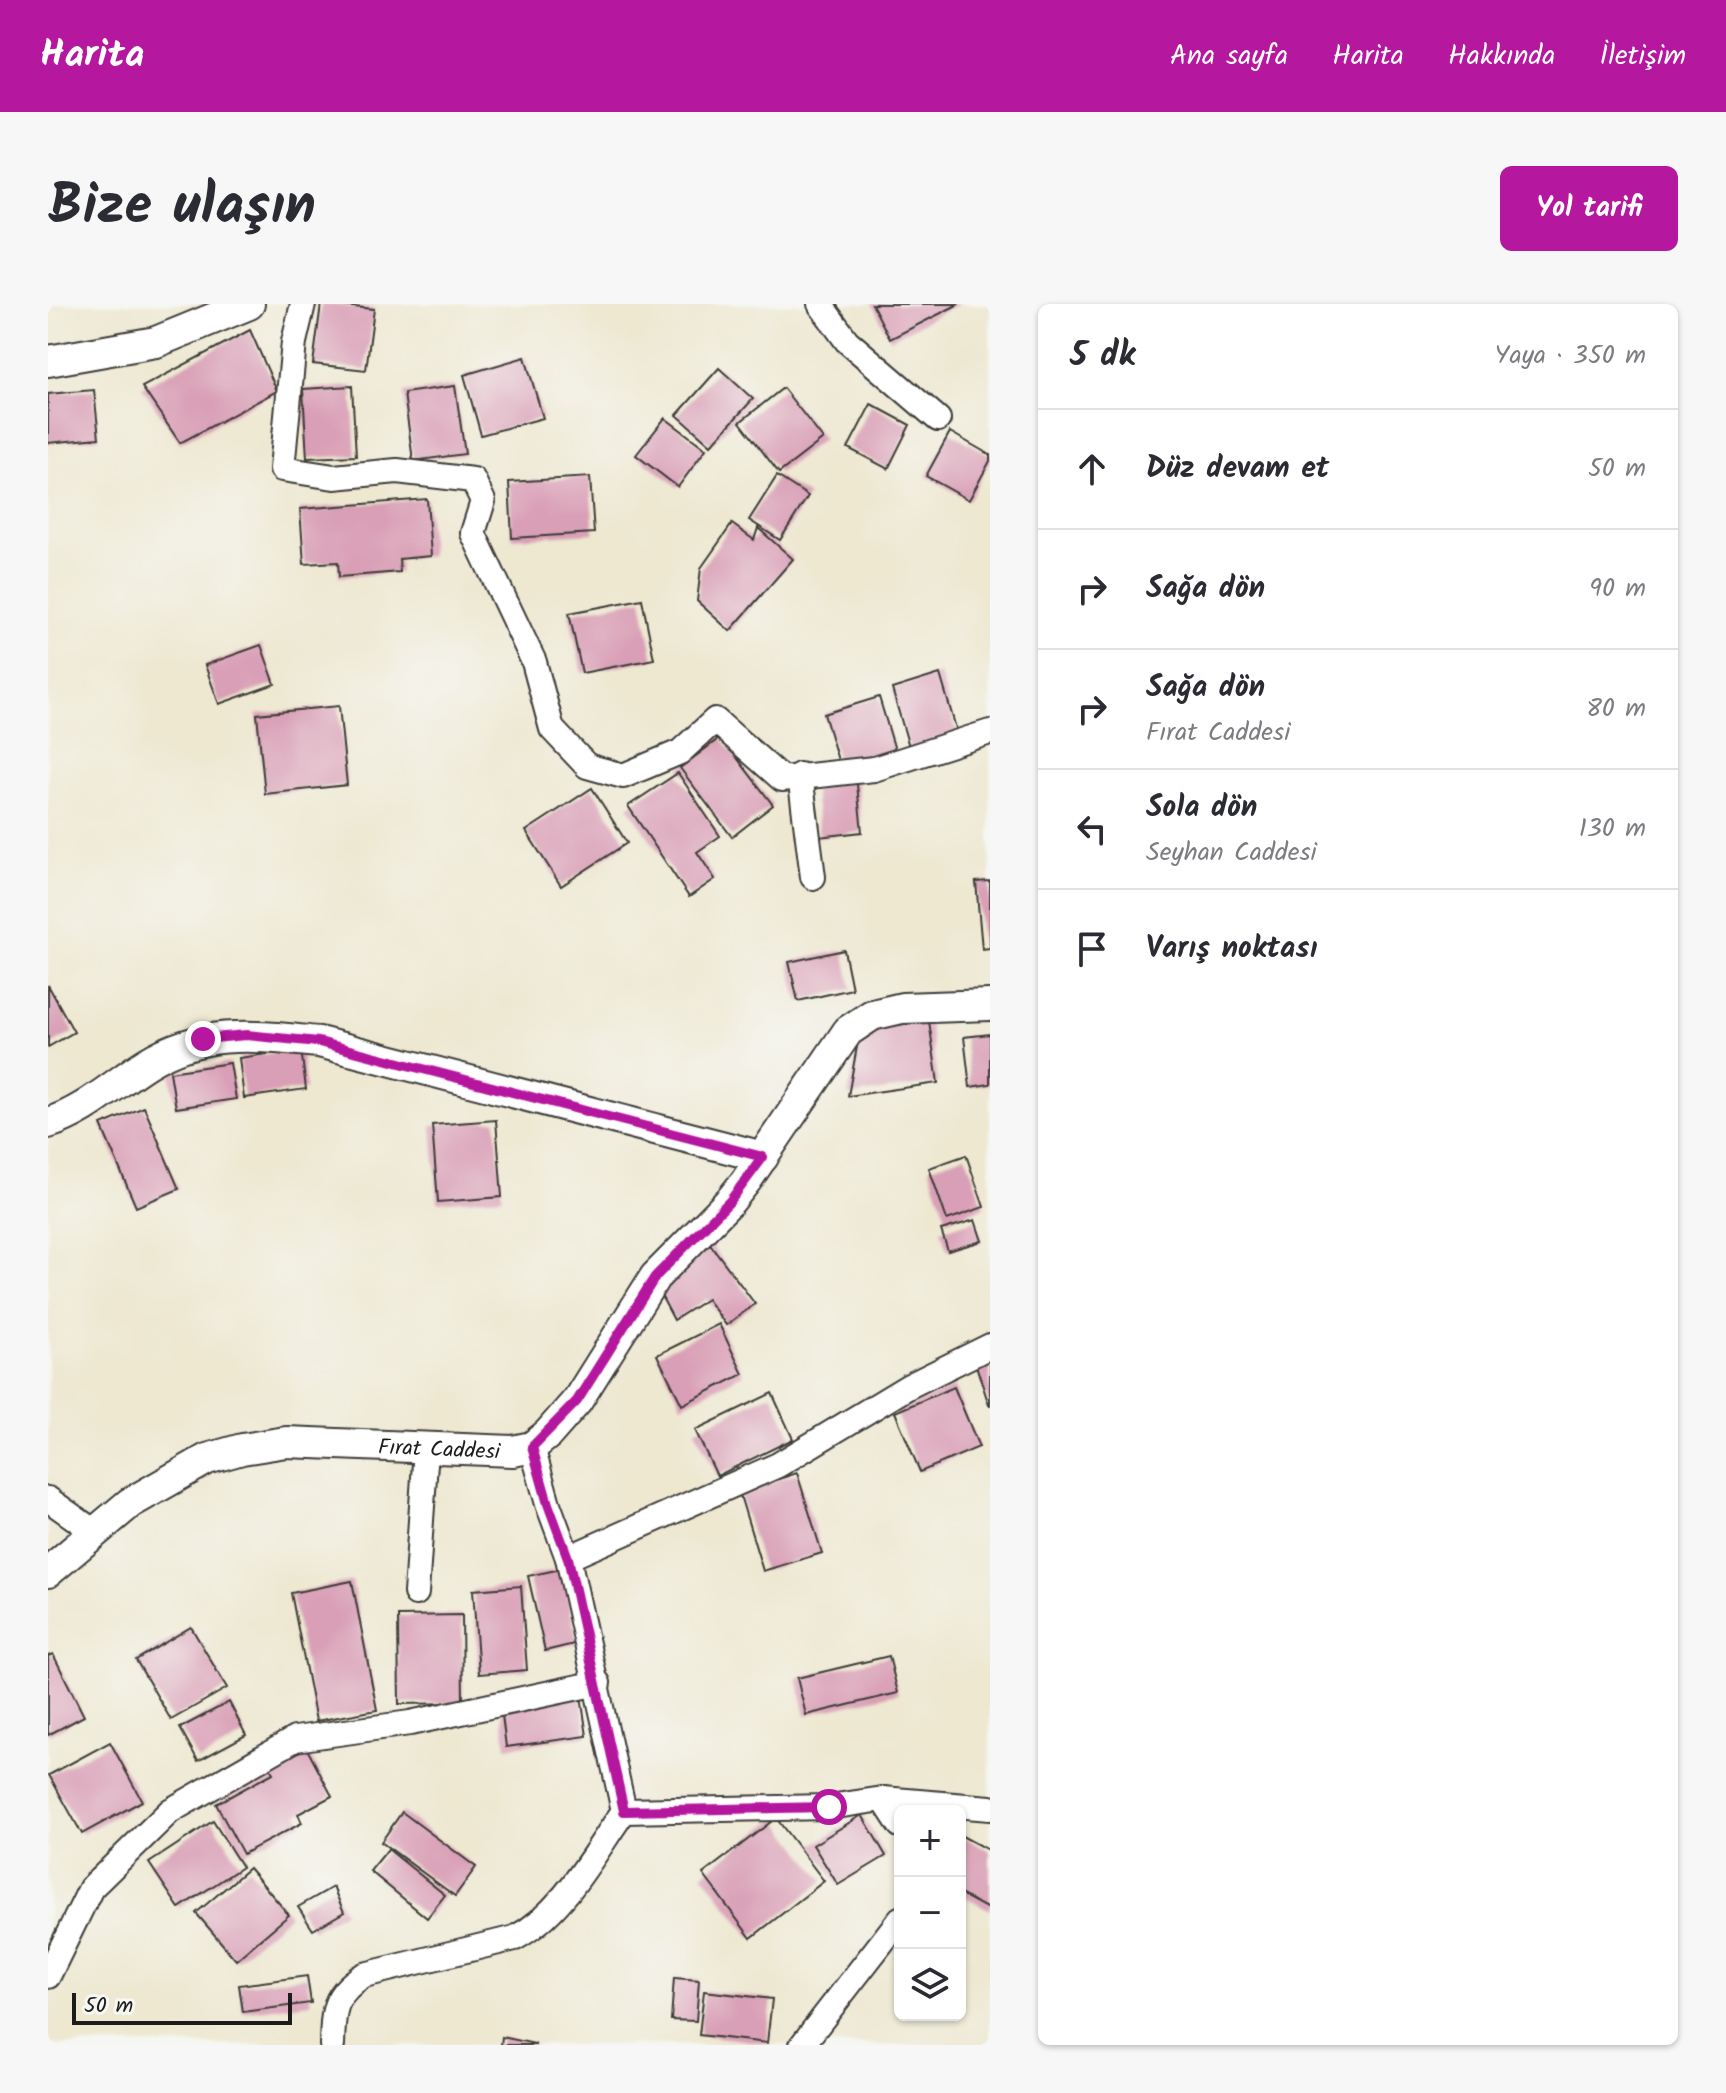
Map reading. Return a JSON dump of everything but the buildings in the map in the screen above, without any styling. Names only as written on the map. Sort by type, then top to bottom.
[{"type":"street","points":[[48,361],[156,342],[249,304]]},
{"type":"street","points":[[303,304],[294,342],[282,469],[334,477],[397,471],[473,480],[483,501],[473,533],[534,662],[552,729],[587,766],[623,776],[680,752],[715,720],[782,779],[874,769],[990,733]]},
{"type":"street","points":[[820,304],[847,341],[938,419]]},
{"type":"street","points":[[800,775],[813,877]]},
{"type":"street","name":"Fırat Caddesi","points":[[48,1572],[130,1503],[167,1479],[207,1459],[242,1449],[286,1442],[513,1451],[532,1447],[577,1401],[655,1277],[730,1201],[848,1031],[872,1015],[902,1008],[990,1005]]},
{"type":"street","points":[[48,1123],[93,1100],[176,1047],[203,1039],[246,1035],[319,1042],[763,1157]]},
{"type":"street","points":[[568,1558],[778,1465],[909,1386],[990,1346]]},
{"type":"street","points":[[332,2045],[333,2014],[337,2001],[352,1983],[364,1975],[515,1938],[532,1929],[556,1906],[624,1811],[568,1558],[532,1447]]},
{"type":"street","points":[[416,1593],[426,1448]]},
{"type":"street","points":[[48,1499],[96,1533]]},
{"type":"street","points":[[48,1976],[91,1888],[170,1811],[295,1739],[410,1723],[598,1683]]},
{"type":"street","points":[[624,1811],[829,1807],[883,1799],[990,1808]]},
{"type":"street","points":[[883,1799],[894,1816]]},
{"type":"street","points":[[802,2045],[894,1927]]},
{"type":"route","points":[[203,1039],[246,1035],[319,1042],[763,1157],[730,1201],[655,1277],[577,1401],[532,1447],[568,1558],[624,1811],[829,1807]]}]
